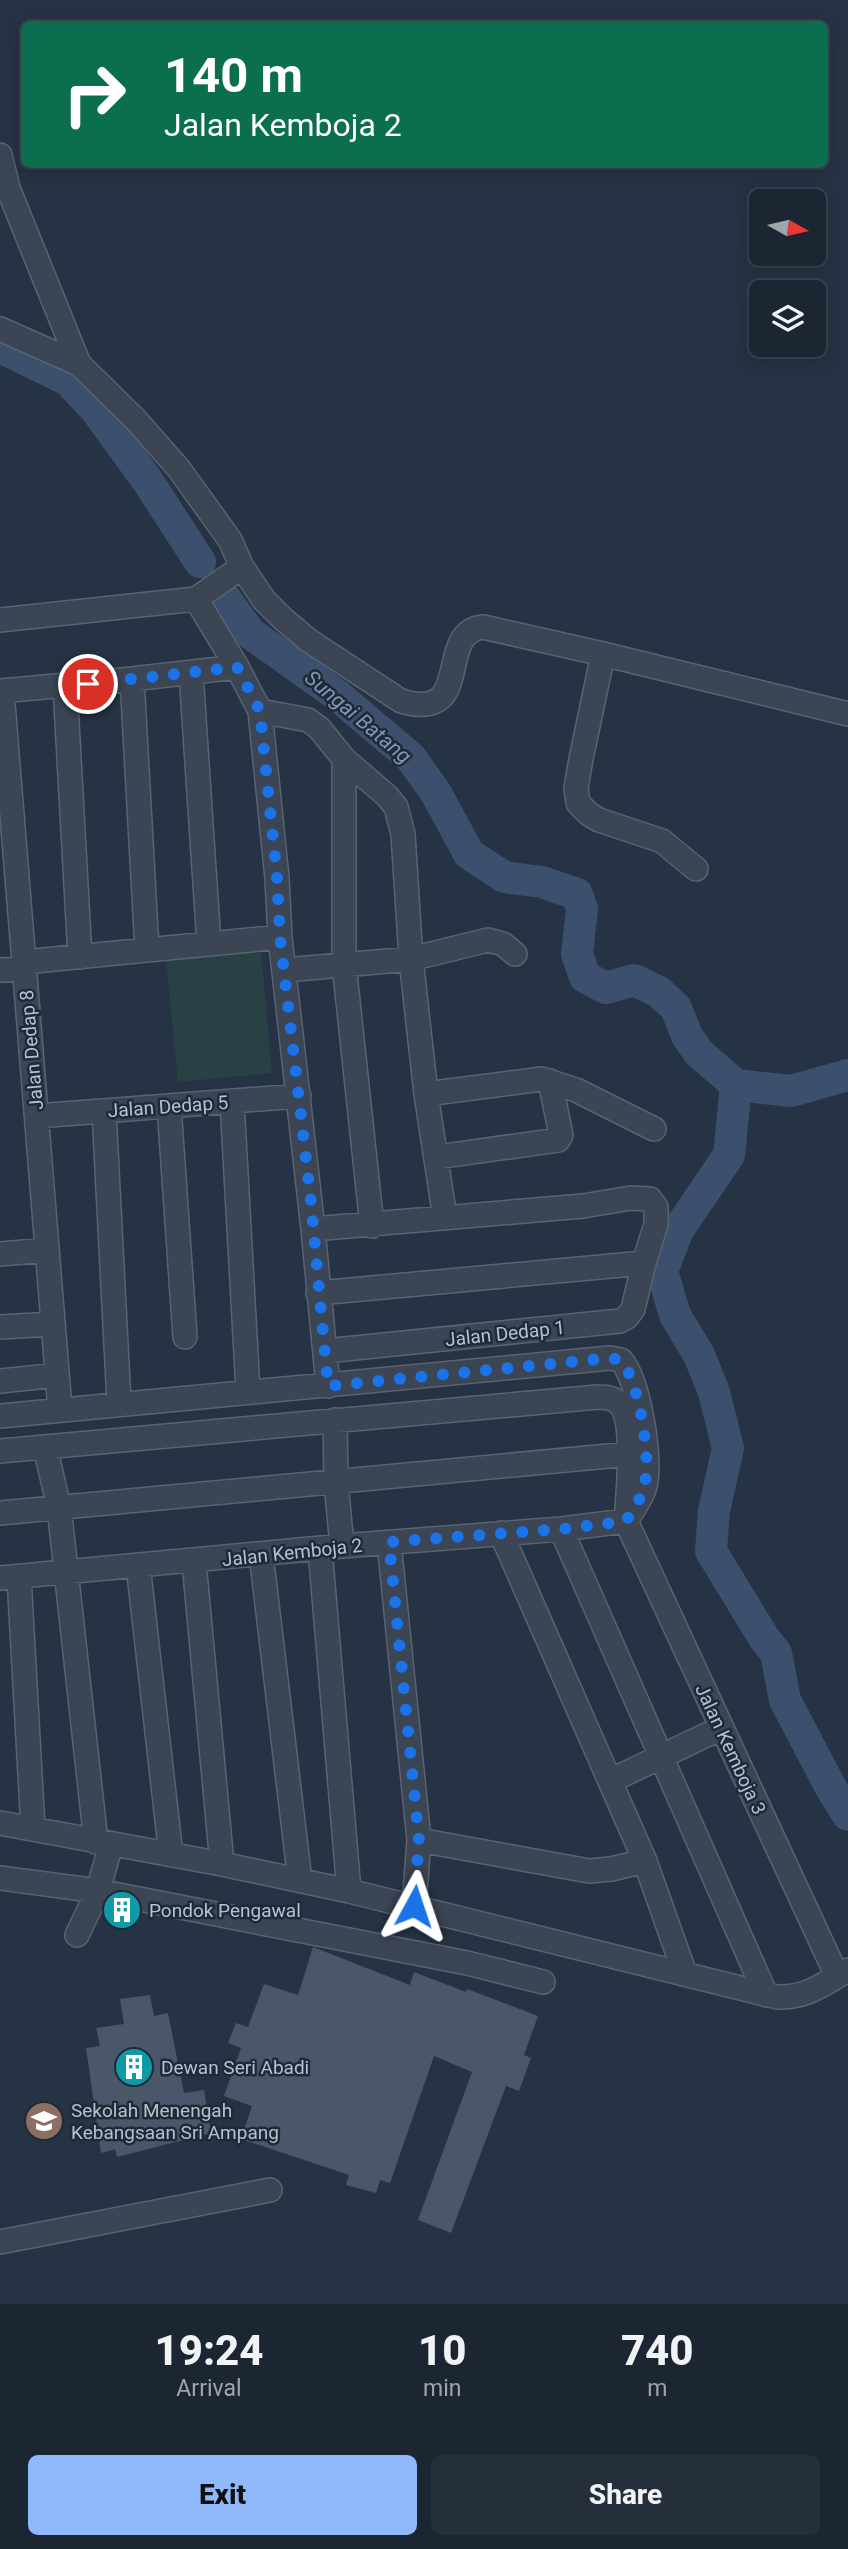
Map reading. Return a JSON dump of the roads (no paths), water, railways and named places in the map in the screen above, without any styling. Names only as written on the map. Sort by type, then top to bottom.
[{"type":"street","points":[[0,155],[8,188],[79,364]]},
{"type":"street","points":[[0,329],[79,364],[136,420],[179,469],[230,540],[242,568],[264,600],[308,639],[401,701],[431,704],[448,691],[464,634],[473,628],[499,629],[848,714]]},
{"type":"street","points":[[0,620],[196,599],[242,568]]},
{"type":"street","points":[[196,599],[260,711],[277,878],[280,937],[328,1386]]},
{"type":"street","points":[[603,654],[581,758],[576,788],[578,803],[599,820],[662,841],[696,869]]},
{"type":"street","points":[[1,691],[132,680],[237,667]]},
{"type":"street","points":[[191,673],[209,944]]},
{"type":"street","points":[[132,680],[147,950]]},
{"type":"street","points":[[65,686],[80,957]]},
{"type":"street","name":"Jalan Dedap 8","points":[[1,691],[60,1409]]},
{"type":"street","points":[[260,711],[308,720],[319,728],[344,759],[396,807],[403,834],[411,958],[426,1094],[445,1218],[313,1229]]},
{"type":"street","points":[[344,759],[344,964],[372,1226]]},
{"type":"street","points":[[0,970],[80,957],[280,937]]},
{"type":"street","points":[[285,970],[411,958],[488,940],[503,944],[515,954]]},
{"type":"street","points":[[426,1094],[534,1079],[550,1081],[576,1090],[654,1129]]},
{"type":"street","points":[[437,1157],[558,1140],[561,1135],[550,1081]]},
{"type":"street","name":"Jalan Dedap 5","points":[[37,1116],[299,1096]]},
{"type":"street","points":[[232,1101],[248,1391]]},
{"type":"street","points":[[169,1106],[185,1337]]},
{"type":"street","points":[[104,1111],[119,1403]]},
{"type":"street","name":"Jalan Dedap 1","points":[[325,1351],[620,1321],[633,1309],[657,1215],[654,1202],[645,1198],[631,1198],[583,1206],[445,1218]]},
{"type":"street","points":[[0,1254],[47,1250]]},
{"type":"street","points":[[318,1293],[644,1263]]},
{"type":"street","points":[[0,1327],[53,1324]]},
{"type":"street","points":[[0,1416],[610,1358],[621,1360],[629,1369],[638,1398],[646,1450],[645,1485],[638,1503],[626,1521]]},
{"type":"street","points":[[0,1381],[57,1375]]},
{"type":"street","points":[[0,1451],[607,1397],[623,1408],[630,1454],[626,1521]]},
{"type":"street","points":[[335,1420],[337,1482],[331,1547],[349,1891]]},
{"type":"street","points":[[45,1447],[58,1507],[104,1843],[98,1891],[77,1935]]},
{"type":"street","points":[[0,1513],[630,1454]]},
{"type":"street","name":"Jalan Kemboja 2","points":[[9,1578],[626,1521]]},
{"type":"street","name":"Jalan Kemboja 3","points":[[626,1521],[721,1728],[843,1973]]},
{"type":"street","points":[[561,1529],[766,1994]]},
{"type":"street","points":[[502,1533],[645,1861],[685,1974]]},
{"type":"street","points":[[389,1542],[419,1840],[414,1906]]},
{"type":"street","points":[[261,1554],[300,1881]]},
{"type":"street","points":[[194,1562],[222,1864]]},
{"type":"street","points":[[138,1565],[170,1855]]},
{"type":"street","points":[[9,1578],[33,1829]]},
{"type":"street","points":[[610,1781],[721,1728]]},
{"type":"street","points":[[0,1824],[222,1864],[349,1891],[766,1994],[793,1997],[806,1994],[843,1973]]},
{"type":"street","points":[[419,1840],[589,1871],[645,1861]]},
{"type":"street","points":[[0,1878],[98,1891],[467,1964],[543,1982]]},
{"type":"street","points":[[0,2242],[270,2190]]},
{"type":"waterway","name":"Sungai Batang","points":[[0,347],[68,380],[96,410],[147,480],[200,562]]},
{"type":"waterway","name":"Sungai Batang","points":[[216,586],[250,633],[337,695],[411,758],[436,793],[469,854],[504,877],[542,882],[577,894],[582,909],[577,954],[585,977],[606,988],[634,980],[659,992],[676,1008],[687,1036],[699,1053],[736,1085],[791,1091],[848,1075]]},
{"type":"waterway","points":[[736,1085],[729,1155],[678,1230],[662,1271],[675,1315],[699,1355],[714,1392],[728,1448],[714,1511],[711,1551],[776,1653],[785,1700],[848,1815]]},
{"type":"place","name":"Pondok Pengawal","points":[[122,1910]]},
{"type":"place","name":"Dewan Seri Abadi","points":[[134,2067]]},
{"type":"place","name":"Sekolah Menengah Kebangsaan Sri Ampang","points":[[44,2121]]}]
